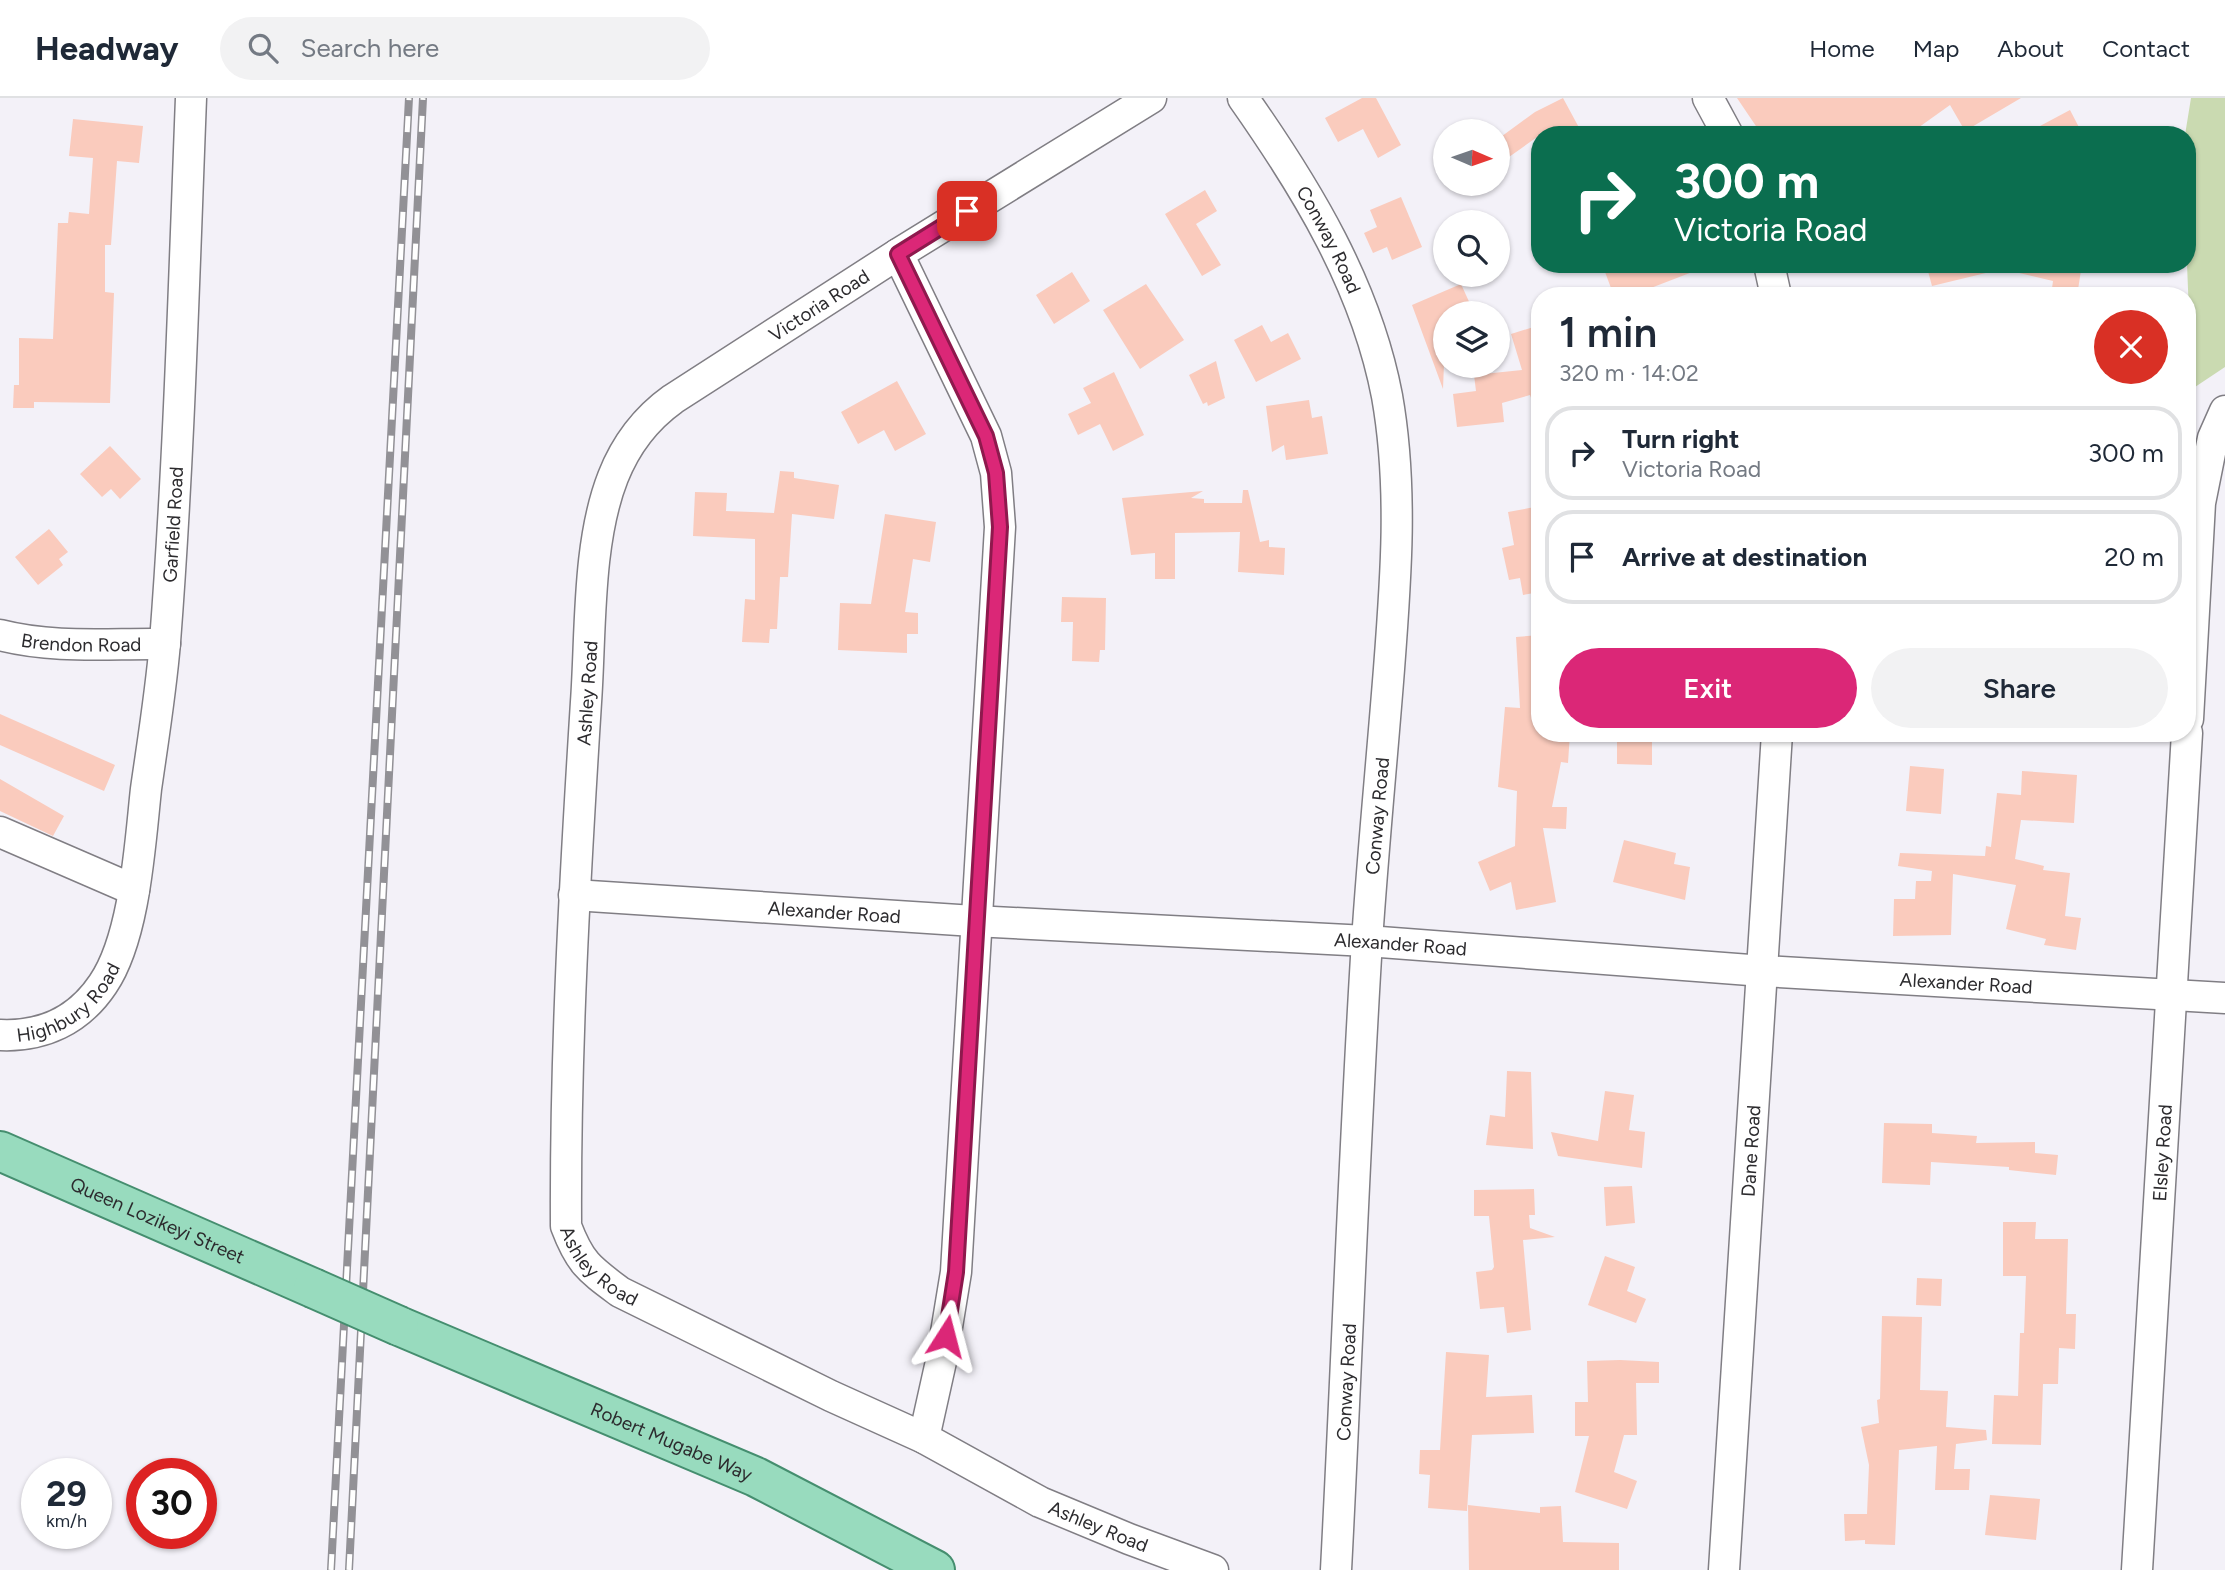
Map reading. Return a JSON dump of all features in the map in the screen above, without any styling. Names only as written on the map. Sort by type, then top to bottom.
[{"type":"main road","name":"Queen Lozikeyi Street","points":[[0,1151],[399,1326]]},
{"type":"main road","name":"Robert Mugabe Way","points":[[399,1326],[756,1477],[936,1570]]},
{"type":"street","name":"Garfield Road","points":[[119,947],[134,890],[164,643],[191,98]]},
{"type":"street","name":"Victoria Road","points":[[596,549],[612,479],[628,444],[652,414],[898,254],[1151,98]]},
{"type":"street","name":"Conway Road","points":[[1243,98],[1285,158],[1332,239],[1348,275],[1363,311],[1386,393],[1395,453],[1394,601],[1367,941],[1336,1570]]},
{"type":"street","points":[[1708,98],[1723,126]]},
{"type":"street","points":[[898,254],[986,436],[996,473],[1000,527],[974,921],[956,1272],[942,1357],[924,1438]]},
{"type":"street","points":[[2196,575],[2200,503],[2213,438],[2225,411]]},
{"type":"street","name":"Ashley Road","points":[[596,549],[574,895],[566,1226],[576,1254],[592,1272],[620,1292],[831,1396],[924,1438],[1040,1502],[1213,1570]]},
{"type":"street","name":"Brendon Road","points":[[0,635],[27,642],[72,646],[164,643]]},
{"type":"street","name":"Dane Road","points":[[1724,1570],[1776,742]]},
{"type":"street","name":"Elsley Road","points":[[2137,1570],[2186,742]]},
{"type":"street","points":[[0,832],[134,890]]},
{"type":"street","name":"Alexander Road","points":[[574,895],[974,921],[1367,941],[1763,971],[2225,998]]},
{"type":"street","name":"Highbury Road","points":[[0,1035],[32,1035],[58,1025],[104,983],[119,947]]},
{"type":"green space","points":[[2191,98],[2225,98],[2225,367],[2196,386],[2196,287],[2188,287],[2187,273],[2196,273],[2196,126],[2186,126]]},
{"type":"building","points":[[1362,98],[1376,98],[1401,145],[1378,158],[1363,129],[1338,142],[1325,118]]},
{"type":"building","points":[[1563,98],[1578,126],[1531,126],[1531,141],[1510,156],[1510,130],[1535,112]]},
{"type":"building","points":[[1737,98],[2021,98],[1973,126],[1962,126],[1950,105],[1921,126],[1756,126]]},
{"type":"building","points":[[2070,110],[2078,126],[2040,126]]},
{"type":"building","points":[[73,119],[143,126],[139,163],[117,161],[111,245],[105,245],[105,292],[114,293],[110,403],[34,402],[34,408],[13,408],[14,385],[19,385],[19,338],[53,339],[58,223],[68,223],[69,212],[89,214],[93,158],[69,156]]},
{"type":"building","points":[[1205,190],[1217,211],[1196,224],[1221,265],[1202,276],[1165,214]]},
{"type":"building","points":[[1401,197],[1422,247],[1392,260],[1387,247],[1373,253],[1364,233],[1377,227],[1370,210]]},
{"type":"building","points":[[1072,272],[1090,301],[1054,324],[1036,295]]},
{"type":"building","points":[[1605,273],[1690,273],[1653,287],[1611,287]]},
{"type":"building","points":[[1928,273],[1986,273],[1932,286]]},
{"type":"building","points":[[2019,273],[2081,273],[2078,287],[2052,287],[2053,281]]},
{"type":"building","points":[[1146,284],[1184,340],[1140,369],[1103,310]]},
{"type":"building","points":[[1454,287],[1462,287],[1469,301],[1433,301],[1433,362],[1412,305]]},
{"type":"building","points":[[1262,325],[1271,342],[1288,333],[1301,359],[1256,382],[1234,340]]},
{"type":"building","points":[[1531,328],[1531,398],[1530,395],[1502,403],[1504,422],[1457,427],[1453,394],[1476,391],[1474,378],[1510,378],[1510,371],[1522,370],[1511,334]]},
{"type":"building","points":[[1216,361],[1225,398],[1208,406],[1207,402],[1203,404],[1189,375]]},
{"type":"building","points":[[1114,372],[1144,435],[1113,451],[1100,424],[1078,435],[1068,414],[1091,403],[1083,388]]},
{"type":"building","points":[[897,381],[926,434],[895,451],[884,430],[858,444],[841,412]]},
{"type":"building","points":[[1309,400],[1312,418],[1322,416],[1328,454],[1286,460],[1284,445],[1272,452],[1266,406]]},
{"type":"building","points":[[110,446],[141,479],[120,499],[111,489],[102,497],[80,474]]},
{"type":"building","points":[[780,471],[794,472],[794,478],[839,485],[834,519],[792,514],[788,577],[780,577],[777,629],[770,629],[769,643],[742,642],[745,599],[755,600],[755,539],[693,536],[695,492],[727,493],[726,511],[774,513]]},
{"type":"building","points":[[1243,490],[1248,490],[1260,542],[1269,540],[1269,547],[1285,548],[1284,575],[1238,572],[1240,532],[1175,533],[1175,579],[1155,579],[1155,553],[1131,555],[1122,498],[1203,491],[1191,498],[1204,499],[1204,503],[1242,503]]},
{"type":"building","points":[[1531,508],[1531,594],[1523,595],[1520,578],[1509,580],[1502,548],[1514,545],[1508,512]]},
{"type":"building","points":[[885,514],[936,522],[930,562],[913,559],[905,612],[918,613],[918,634],[907,634],[907,653],[838,650],[840,603],[871,604]]},
{"type":"building","points":[[49,529],[68,552],[59,559],[63,565],[38,585],[15,557]]},
{"type":"building","points":[[1062,597],[1106,598],[1105,650],[1100,650],[1099,662],[1072,661],[1073,622],[1061,622]]},
{"type":"building","points":[[1531,636],[1531,742],[1569,742],[1568,763],[1561,762],[1552,807],[1567,807],[1566,829],[1543,828],[1556,902],[1516,910],[1511,882],[1490,891],[1478,862],[1515,846],[1517,791],[1498,787],[1505,707],[1520,708],[1516,637]]},
{"type":"building","points":[[0,714],[115,765],[104,791],[0,745]]},
{"type":"building","points":[[1617,742],[1652,742],[1652,765],[1617,764]]},
{"type":"building","points":[[1910,766],[1944,769],[1941,814],[1906,811]]},
{"type":"building","points":[[2022,771],[2077,775],[2074,823],[2021,820],[2015,859],[2044,866],[2043,870],[2070,873],[2065,916],[2081,918],[2076,950],[2044,945],[2046,939],[2006,929],[2016,885],[1953,874],[1951,935],[1893,936],[1894,899],[1915,899],[1916,881],[1931,881],[1932,871],[1898,866],[1900,853],[1985,856],[1986,846],[1991,847],[1997,793],[2021,795]]},
{"type":"building","points":[[0,779],[64,816],[53,836],[0,811]]},
{"type":"building","points":[[1624,840],[1676,853],[1674,864],[1690,867],[1685,900],[1613,882]]},
{"type":"building","points":[[1507,1071],[1531,1072],[1533,1149],[1486,1145],[1490,1115],[1505,1117]]},
{"type":"building","points":[[1605,1091],[1634,1095],[1629,1130],[1645,1132],[1642,1168],[1558,1156],[1551,1132],[1598,1141]]},
{"type":"building","points":[[1884,1123],[1932,1124],[1932,1133],[1977,1136],[1976,1143],[2035,1142],[2035,1153],[2058,1155],[2056,1175],[2009,1170],[2009,1167],[1931,1162],[1930,1185],[1882,1183]]},
{"type":"building","points":[[1632,1186],[1635,1223],[1606,1226],[1604,1187]]},
{"type":"building","points":[[1534,1189],[1535,1215],[1529,1215],[1530,1228],[1555,1237],[1523,1240],[1531,1330],[1507,1333],[1504,1307],[1480,1309],[1476,1272],[1492,1270],[1494,1267],[1489,1216],[1474,1216],[1474,1190]]},
{"type":"building","points":[[2003,1222],[2036,1222],[2035,1239],[2068,1239],[2066,1314],[2076,1314],[2075,1349],[2059,1348],[2058,1384],[2043,1384],[2041,1445],[1992,1444],[1994,1395],[2018,1396],[2020,1333],[2024,1333],[2026,1276],[2003,1276]]},
{"type":"building","points":[[1605,1256],[1635,1267],[1627,1291],[1646,1299],[1636,1323],[1588,1305]]},
{"type":"building","points":[[1917,1278],[1942,1279],[1941,1306],[1916,1305]]},
{"type":"building","points":[[1882,1316],[1922,1317],[1920,1390],[1948,1391],[1946,1427],[1986,1430],[1987,1440],[1956,1444],[1954,1469],[1970,1469],[1969,1490],[1935,1490],[1937,1446],[1899,1450],[1895,1545],[1865,1544],[1865,1540],[1845,1541],[1844,1514],[1867,1514],[1869,1465],[1861,1427],[1879,1423],[1877,1400],[1880,1399]]},
{"type":"building","points":[[1446,1352],[1489,1355],[1486,1397],[1532,1395],[1534,1433],[1472,1435],[1467,1511],[1428,1508],[1430,1475],[1419,1474],[1420,1450],[1440,1450]]},
{"type":"building","points":[[1587,1361],[1659,1362],[1659,1383],[1636,1383],[1637,1435],[1624,1435],[1614,1472],[1637,1481],[1627,1509],[1575,1492],[1589,1436],[1575,1436],[1575,1402],[1588,1402]]},
{"type":"building","points":[[1990,1495],[2040,1499],[2036,1540],[1985,1535]]},
{"type":"building","points":[[1468,1505],[1540,1513],[1540,1507],[1561,1506],[1563,1542],[1619,1543],[1619,1570],[1469,1570]]},
{"type":"railway","points":[[331,1570],[409,98]]},
{"type":"railway","points":[[349,1570],[423,98]]},
{"type":"route","points":[[946,1336],[956,1272],[974,921],[1000,527],[996,473],[986,436],[943,353],[898,254],[967,211]]}]
